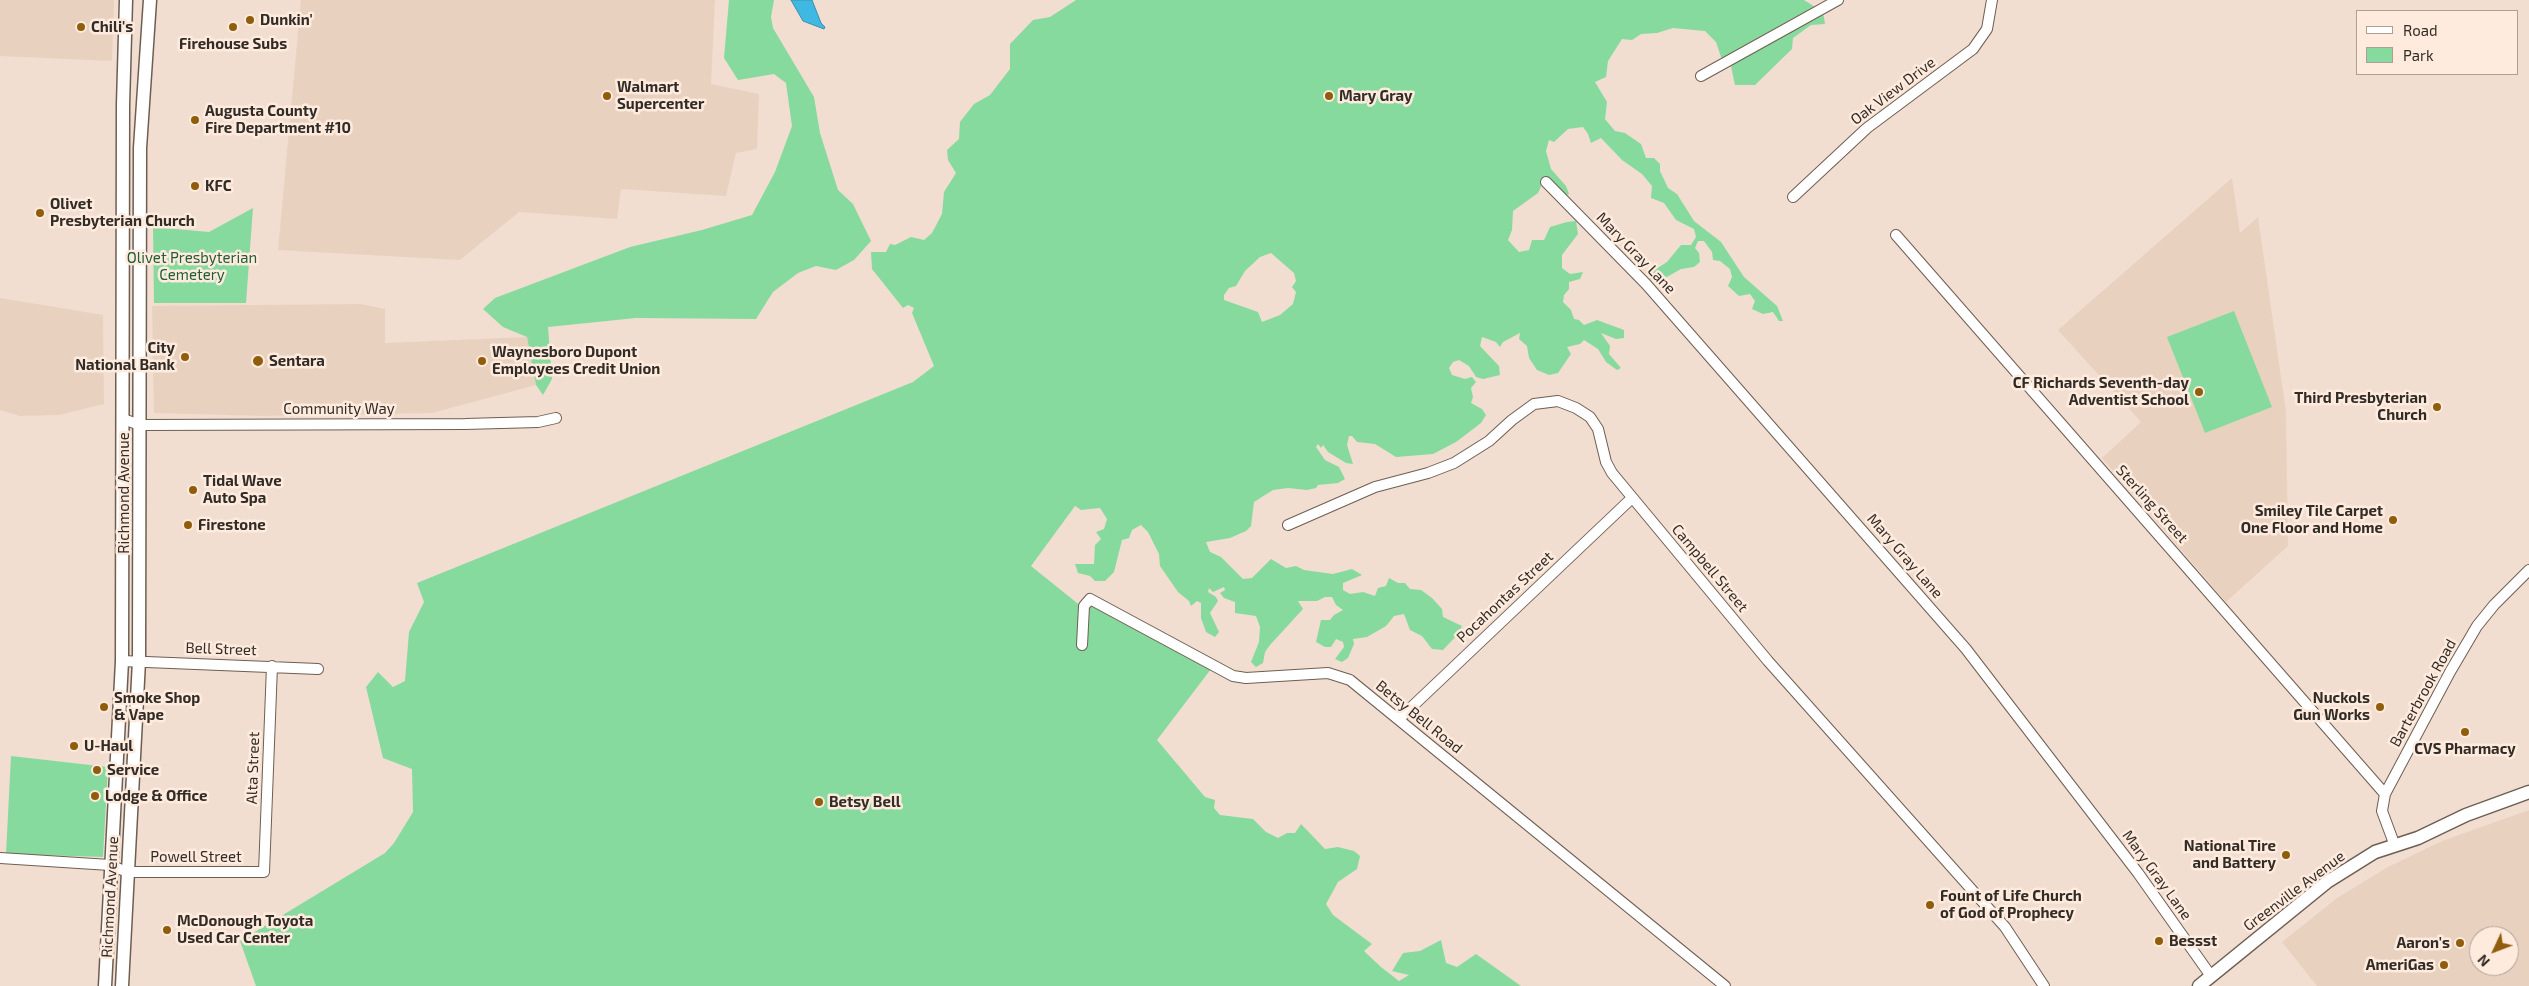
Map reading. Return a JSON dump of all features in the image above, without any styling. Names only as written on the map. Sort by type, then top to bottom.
[{"type":"main road","name":"Richmond Avenue","points":[[105,986],[122,661],[124,80],[126,0]]},
{"type":"main road","name":"Richmond Avenue","points":[[122,986],[139,661],[140,140],[150,0]]},
{"type":"main road","name":"Greenville Avenue","points":[[2199,986],[2327,882],[2375,852],[2395,846],[2466,814],[2529,792]]},
{"type":"street","points":[[1701,76],[1838,0]]},
{"type":"street","name":"Oak View Drive","points":[[1793,197],[1867,128],[1973,49],[1987,29],[1992,0]]},
{"type":"street","name":"Mary Gray Lane","points":[[1546,182],[1646,284],[1966,649],[2138,873],[2211,976]]},
{"type":"street","name":"Sterling Street","points":[[1896,235],[2385,794]]},
{"type":"street","name":"Campbell Street","points":[[1288,526],[1375,487],[1428,473],[1454,463],[1489,442],[1525,409],[1534,404],[1549,401],[1569,404],[1590,417],[1600,436],[1608,468],[1632,498],[1768,661],[2004,927],[2044,986]]},
{"type":"street","name":"Community Way","points":[[123,420],[140,425],[465,424],[538,422],[556,418]]},
{"type":"street","name":"Pocahontas Street","points":[[1399,719],[1632,498]]},
{"type":"street","name":"Barterbrook Road","points":[[2395,846],[2382,811],[2385,794],[2447,676],[2477,626],[2490,609],[2529,570]]},
{"type":"street","name":"Betsy Bell Road","points":[[1082,645],[1084,606],[1089,600],[1094,599],[1233,676],[1246,678],[1328,673],[1350,680],[1555,850],[1725,986]]},
{"type":"street","name":"Bell Street","points":[[122,661],[318,669]]},
{"type":"street","name":"Alta Street","points":[[264,872],[272,666]]},
{"type":"street","points":[[0,858],[110,865],[127,872]]},
{"type":"street","name":"Powell Street","points":[[127,872],[264,872]]},
{"type":"shaded area","points":[[0,0],[114,0],[112,61],[0,56]]},
{"type":"shaded area","points":[[301,0],[715,0],[711,84],[759,94],[757,149],[736,153],[726,196],[621,189],[617,219],[519,212],[460,260],[278,250]]},
{"type":"shaded area","name":"CF Richards Seventh-day Adventist School","points":[[2232,178],[2240,233],[2258,217],[2286,412],[2288,546],[2226,602],[2102,458],[2141,422],[2058,330]]},
{"type":"shaded area","points":[[0,298],[103,315],[104,404],[59,415],[20,416],[0,410]]},
{"type":"shaded area","points":[[360,304],[385,309],[385,343],[527,337],[536,385],[432,413],[264,416],[154,413],[152,306]]},
{"type":"shaded area","points":[[2529,810],[2529,986],[2317,986],[2282,942],[2337,898],[2386,868],[2442,841]]},
{"type":"green space","points":[[729,0],[774,0],[771,17],[773,28],[814,97],[820,133],[838,190],[853,204],[871,241],[854,260],[836,270],[816,266],[798,273],[773,292],[756,319],[636,318],[548,327],[552,379],[543,395],[536,385],[527,337],[503,327],[483,309],[495,298],[630,247],[702,230],[752,215],[775,172],[792,126],[786,83],[774,74],[738,80],[724,58]]},
{"type":"green space","points":[[1076,0],[1804,0],[1823,12],[1825,24],[1811,25],[1793,38],[1792,49],[1755,85],[1735,85],[1731,66],[1721,57],[1716,42],[1705,31],[1673,28],[1657,33],[1641,34],[1632,40],[1622,39],[1608,61],[1606,77],[1595,82],[1607,102],[1605,119],[1615,131],[1625,133],[1641,144],[1646,158],[1654,158],[1660,164],[1660,171],[1668,188],[1677,194],[1694,221],[1721,242],[1744,277],[1777,306],[1783,321],[1779,321],[1773,312],[1763,314],[1752,309],[1755,301],[1750,294],[1739,296],[1728,286],[1732,277],[1730,269],[1720,261],[1713,260],[1712,252],[1704,241],[1698,241],[1695,248],[1699,253],[1700,262],[1694,267],[1681,269],[1656,283],[1650,279],[1653,271],[1667,262],[1681,245],[1691,245],[1696,237],[1694,229],[1676,220],[1664,203],[1651,198],[1652,186],[1642,174],[1622,160],[1601,138],[1591,143],[1583,127],[1568,129],[1554,142],[1549,140],[1546,151],[1551,169],[1566,186],[1569,194],[1565,196],[1544,180],[1538,193],[1513,211],[1512,230],[1508,240],[1519,252],[1529,250],[1532,240],[1544,240],[1550,227],[1576,221],[1578,234],[1562,255],[1562,268],[1570,274],[1583,272],[1580,279],[1569,282],[1569,289],[1564,295],[1563,302],[1571,310],[1574,319],[1579,320],[1584,325],[1597,320],[1624,330],[1624,338],[1616,339],[1601,333],[1610,346],[1609,354],[1621,368],[1617,370],[1606,362],[1598,349],[1584,340],[1580,344],[1567,347],[1571,354],[1558,373],[1549,375],[1537,370],[1529,358],[1527,346],[1519,339],[1520,333],[1503,342],[1500,347],[1496,342],[1482,337],[1480,346],[1499,366],[1500,375],[1483,379],[1476,377],[1469,366],[1459,360],[1453,362],[1449,368],[1452,375],[1465,379],[1472,377],[1476,382],[1471,388],[1473,397],[1471,403],[1482,409],[1486,415],[1481,423],[1456,442],[1433,454],[1396,457],[1375,444],[1357,442],[1352,436],[1349,436],[1347,445],[1353,464],[1346,463],[1328,452],[1323,445],[1321,448],[1318,444],[1316,447],[1325,460],[1339,467],[1345,479],[1338,483],[1318,485],[1316,488],[1307,490],[1288,488],[1273,490],[1254,502],[1251,526],[1246,531],[1230,538],[1206,542],[1210,552],[1221,557],[1243,579],[1252,578],[1271,559],[1286,568],[1296,566],[1304,570],[1333,574],[1352,569],[1362,575],[1343,583],[1343,590],[1350,594],[1363,592],[1375,596],[1378,588],[1386,586],[1389,578],[1398,583],[1405,583],[1410,589],[1421,590],[1442,609],[1443,617],[1462,626],[1459,633],[1443,650],[1432,649],[1422,636],[1410,630],[1404,614],[1394,616],[1386,626],[1367,637],[1353,639],[1354,644],[1348,658],[1342,662],[1335,659],[1344,647],[1343,642],[1336,639],[1331,647],[1325,647],[1316,642],[1321,620],[1330,620],[1334,615],[1343,610],[1336,605],[1332,597],[1325,597],[1317,601],[1298,601],[1303,609],[1270,645],[1265,652],[1263,663],[1256,667],[1251,662],[1259,642],[1260,627],[1256,616],[1235,613],[1235,602],[1224,598],[1220,593],[1225,590],[1224,587],[1213,592],[1209,588],[1208,592],[1216,597],[1218,601],[1210,613],[1219,632],[1215,637],[1206,632],[1201,618],[1201,603],[1197,601],[1191,606],[1189,601],[1178,592],[1160,566],[1159,554],[1148,532],[1141,525],[1132,530],[1129,538],[1122,540],[1114,572],[1105,581],[1095,581],[1090,576],[1078,573],[1075,564],[1094,564],[1095,545],[1101,539],[1096,532],[1104,529],[1107,519],[1100,508],[1081,510],[1075,506],[1031,566],[1082,607],[1093,606],[1211,669],[1157,740],[1205,797],[1215,800],[1214,808],[1220,815],[1253,819],[1266,832],[1278,838],[1287,833],[1295,833],[1301,824],[1325,849],[1338,847],[1354,851],[1360,856],[1357,869],[1338,882],[1326,904],[1333,915],[1372,944],[1364,951],[1381,967],[1399,981],[1409,975],[1392,971],[1403,953],[1420,951],[1441,940],[1446,963],[1457,967],[1476,954],[1521,986],[256,986],[240,941],[385,853],[394,843],[413,812],[412,769],[383,758],[366,687],[378,672],[393,687],[405,681],[409,632],[424,602],[417,583],[913,382],[934,366],[912,313],[914,308],[908,305],[903,308],[872,269],[871,252],[886,252],[890,244],[895,245],[911,237],[924,240],[932,233],[942,214],[944,192],[956,173],[948,160],[947,150],[959,139],[960,122],[974,104],[990,95],[1010,69],[1010,44],[1033,20],[1050,17]],"holes":[[[1271,253],[1294,273],[1296,281],[1292,287],[1296,292],[1293,304],[1280,315],[1262,322],[1258,312],[1224,300],[1224,295],[1229,288],[1236,286],[1245,271],[1260,257]]]},
{"type":"green space","name":"Olivet Presbyterian Cemetery","points":[[253,208],[246,303],[154,303],[153,227],[209,232]]},
{"type":"green space","points":[[2234,311],[2272,407],[2205,433],[2167,337]]},
{"type":"green space","points":[[11,756],[108,767],[103,857],[6,854]]},
{"type":"water","points":[[791,0],[812,0],[821,23],[825,27],[824,29],[803,21]]},
{"type":"place","name":"Dunkin'","points":[[250,20]]},
{"type":"place","name":"Chili's","points":[[81,27]]},
{"type":"place","name":"Firehouse Subs","points":[[233,27]]},
{"type":"place","name":"Walmart Supercenter","points":[[607,96]]},
{"type":"place","name":"Mary Gray","points":[[1329,96]]},
{"type":"place","name":"Augusta County Fire Department #10","points":[[195,120]]},
{"type":"place","name":"KFC","points":[[195,186]]},
{"type":"place","name":"Olivet Presbyterian Church","points":[[40,213]]},
{"type":"place","name":"City National Bank","points":[[185,357]]},
{"type":"place","name":"Sentara","points":[[258,361]]},
{"type":"place","name":"Waynesboro Dupont Employees Credit Union","points":[[482,361]]},
{"type":"place","name":"CF Richards Seventh-day Adventist School","points":[[2199,392]]},
{"type":"place","name":"Third Presbyterian Church","points":[[2437,407]]},
{"type":"place","name":"Tidal Wave Auto Spa","points":[[193,490]]},
{"type":"place","name":"Smiley Tile Carpet One Floor and Home","points":[[2393,520]]},
{"type":"place","name":"Firestone","points":[[188,525]]},
{"type":"place","name":"Smoke Shop & Vape","points":[[104,707]]},
{"type":"place","name":"Nuckols Gun Works","points":[[2380,707]]},
{"type":"place","name":"CVS Pharmacy","points":[[2465,732]]},
{"type":"place","name":"U-Haul","points":[[74,746]]},
{"type":"place","name":"Service","points":[[97,770]]},
{"type":"place","name":"Lodge & Office","points":[[95,796]]},
{"type":"place","name":"Betsy Bell","points":[[819,802]]},
{"type":"place","name":"National Tire and Battery","points":[[2286,855]]},
{"type":"place","name":"Fount of Life Church of God of Prophecy","points":[[1930,905]]},
{"type":"place","name":"McDonough Toyota Used Car Center","points":[[167,930]]},
{"type":"place","name":"Bessst","points":[[2159,941]]},
{"type":"place","name":"Aaron's","points":[[2460,943]]},
{"type":"place","name":"AmeriGas","points":[[2444,965]]}]
